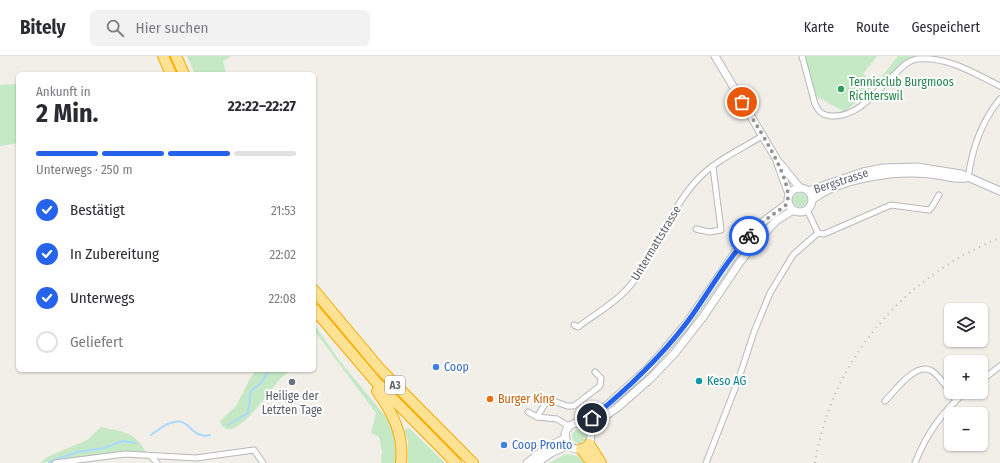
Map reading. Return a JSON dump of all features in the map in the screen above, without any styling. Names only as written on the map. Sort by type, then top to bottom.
[{"type":"highway","points":[[164,56],[170,72]]},
{"type":"highway","points":[[176,56],[183,72]]},
{"type":"highway","name":"A3","points":[[316,292],[380,369],[424,416],[473,463]]},
{"type":"highway","name":"A3","points":[[316,311],[344,346],[398,406],[456,463]]},
{"type":"highway","points":[[344,346],[394,417],[401,440],[401,463]]},
{"type":"highway","points":[[585,446],[592,463]]},
{"type":"highway","points":[[585,446],[601,463]]},
{"type":"main road","points":[[715,56],[777,160],[800,188]]},
{"type":"main road","points":[[584,425],[647,368],[665,349],[686,324],[739,247],[764,221],[788,203],[790,194],[777,160]]},
{"type":"main road","name":"Bergstrasse","points":[[790,194],[794,190],[800,188],[808,191],[820,188],[844,178],[883,168],[929,168],[961,174],[1000,191]]},
{"type":"main road","name":"Bergstrasse","points":[[792,210],[799,213],[807,210],[812,200],[822,193],[850,183],[886,175],[929,174],[958,179],[968,178]]},
{"type":"main road","name":"Bergstrasse","points":[[808,191],[812,200]]},
{"type":"main road","points":[[590,432],[584,425],[577,424],[570,427],[566,434],[568,442],[575,448],[585,446],[590,432],[601,418],[618,407],[646,383],[674,354],[703,317],[740,262],[776,222],[792,210],[788,203]]},
{"type":"main road","points":[[527,463],[547,447],[568,442]]},
{"type":"main road","points":[[537,463],[568,442]]},
{"type":"street","points":[[802,56],[815,104],[819,111],[825,115],[848,114],[859,109],[905,64],[915,59],[928,58],[953,62],[1000,86]]},
{"type":"street","points":[[968,178],[976,140],[991,110],[1000,99]]},
{"type":"street","name":"Untermattstrasse","points":[[574,325],[578,327],[619,297],[636,279],[686,194],[698,180],[713,166],[762,136]]},
{"type":"street","points":[[696,230],[709,232],[721,230],[713,166]]},
{"type":"street","points":[[818,233],[824,234],[891,205],[929,210],[932,208],[939,195]]},
{"type":"street","points":[[807,210],[818,233]]},
{"type":"street","points":[[706,463],[738,381],[754,332],[770,293],[793,255],[818,233]]},
{"type":"street","points":[[988,375],[1000,366]]},
{"type":"street","points":[[885,401],[912,373],[921,369],[933,372],[956,400],[930,431],[915,463]]},
{"type":"street","points":[[536,417],[548,400],[567,406],[574,406],[600,386],[601,378],[595,372]]},
{"type":"street","points":[[528,412],[536,417],[557,419],[570,427]]},
{"type":"street","points":[[55,463],[125,454],[196,458],[254,450],[263,463]]},
{"type":"street","points":[[151,456],[157,463]]},
{"type":"green space","points":[[187,56],[231,56],[223,61],[226,72],[194,72]]},
{"type":"green space","name":"Tennisclub Burgmoos Richterswil","points":[[805,56],[877,56],[863,74],[876,84],[898,56],[913,56],[907,59],[876,87],[872,87],[845,112],[814,95]]},
{"type":"green space","points":[[16,84],[16,143],[0,146],[0,85]]},
{"type":"green space","points":[[797,193],[803,193],[807,197],[807,203],[803,207],[797,207],[793,203],[793,197]]},
{"type":"green space","points":[[316,327],[339,360],[391,423],[397,442],[396,463],[381,463],[382,452],[379,437],[371,433],[376,413],[316,333]]},
{"type":"green space","points":[[255,372],[289,372],[279,380],[250,416],[232,429],[225,428],[220,421],[236,406]]},
{"type":"green space","points":[[101,427],[132,436],[142,445],[146,452],[40,463],[47,457],[87,440]]},
{"type":"green space","points":[[409,428],[445,463],[408,463],[408,441],[404,430]]},
{"type":"green space","points":[[579,429],[584,431],[586,436],[584,441],[579,443],[574,441],[572,436],[574,431]]},
{"type":"green space","points":[[566,454],[578,456],[585,463],[549,463]]},
{"type":"waterway","points":[[228,425],[248,413],[251,391],[262,382],[268,372]]},
{"type":"waterway","points":[[151,435],[165,425],[177,421],[187,425],[198,434],[203,436],[210,435]]},
{"type":"waterway","points":[[49,462],[77,452],[104,448],[124,441],[135,443]]},
{"type":"railway","points":[[815,463],[824,425],[837,390],[855,357],[878,326],[903,299],[933,275],[965,254],[1000,238]]},
{"type":"way so far","points":[[742,102],[777,160],[790,194],[788,197],[788,203],[764,221],[749,236]]},
{"type":"place","name":"Tennisclub Burgmoos Richterswil","points":[[841,89]]},
{"type":"place","name":"Coop","points":[[436,367]]},
{"type":"place","name":"Keso AG","points":[[699,381]]},
{"type":"place","name":"Heilige der Letzten Tage","points":[[292,382]]},
{"type":"place","name":"Burger King","points":[[490,399]]},
{"type":"place","name":"Coop Pronto","points":[[504,445]]},
{"type":"route","points":[[592,418],[647,368],[665,349],[686,324],[731,257],[749,236]]}]
